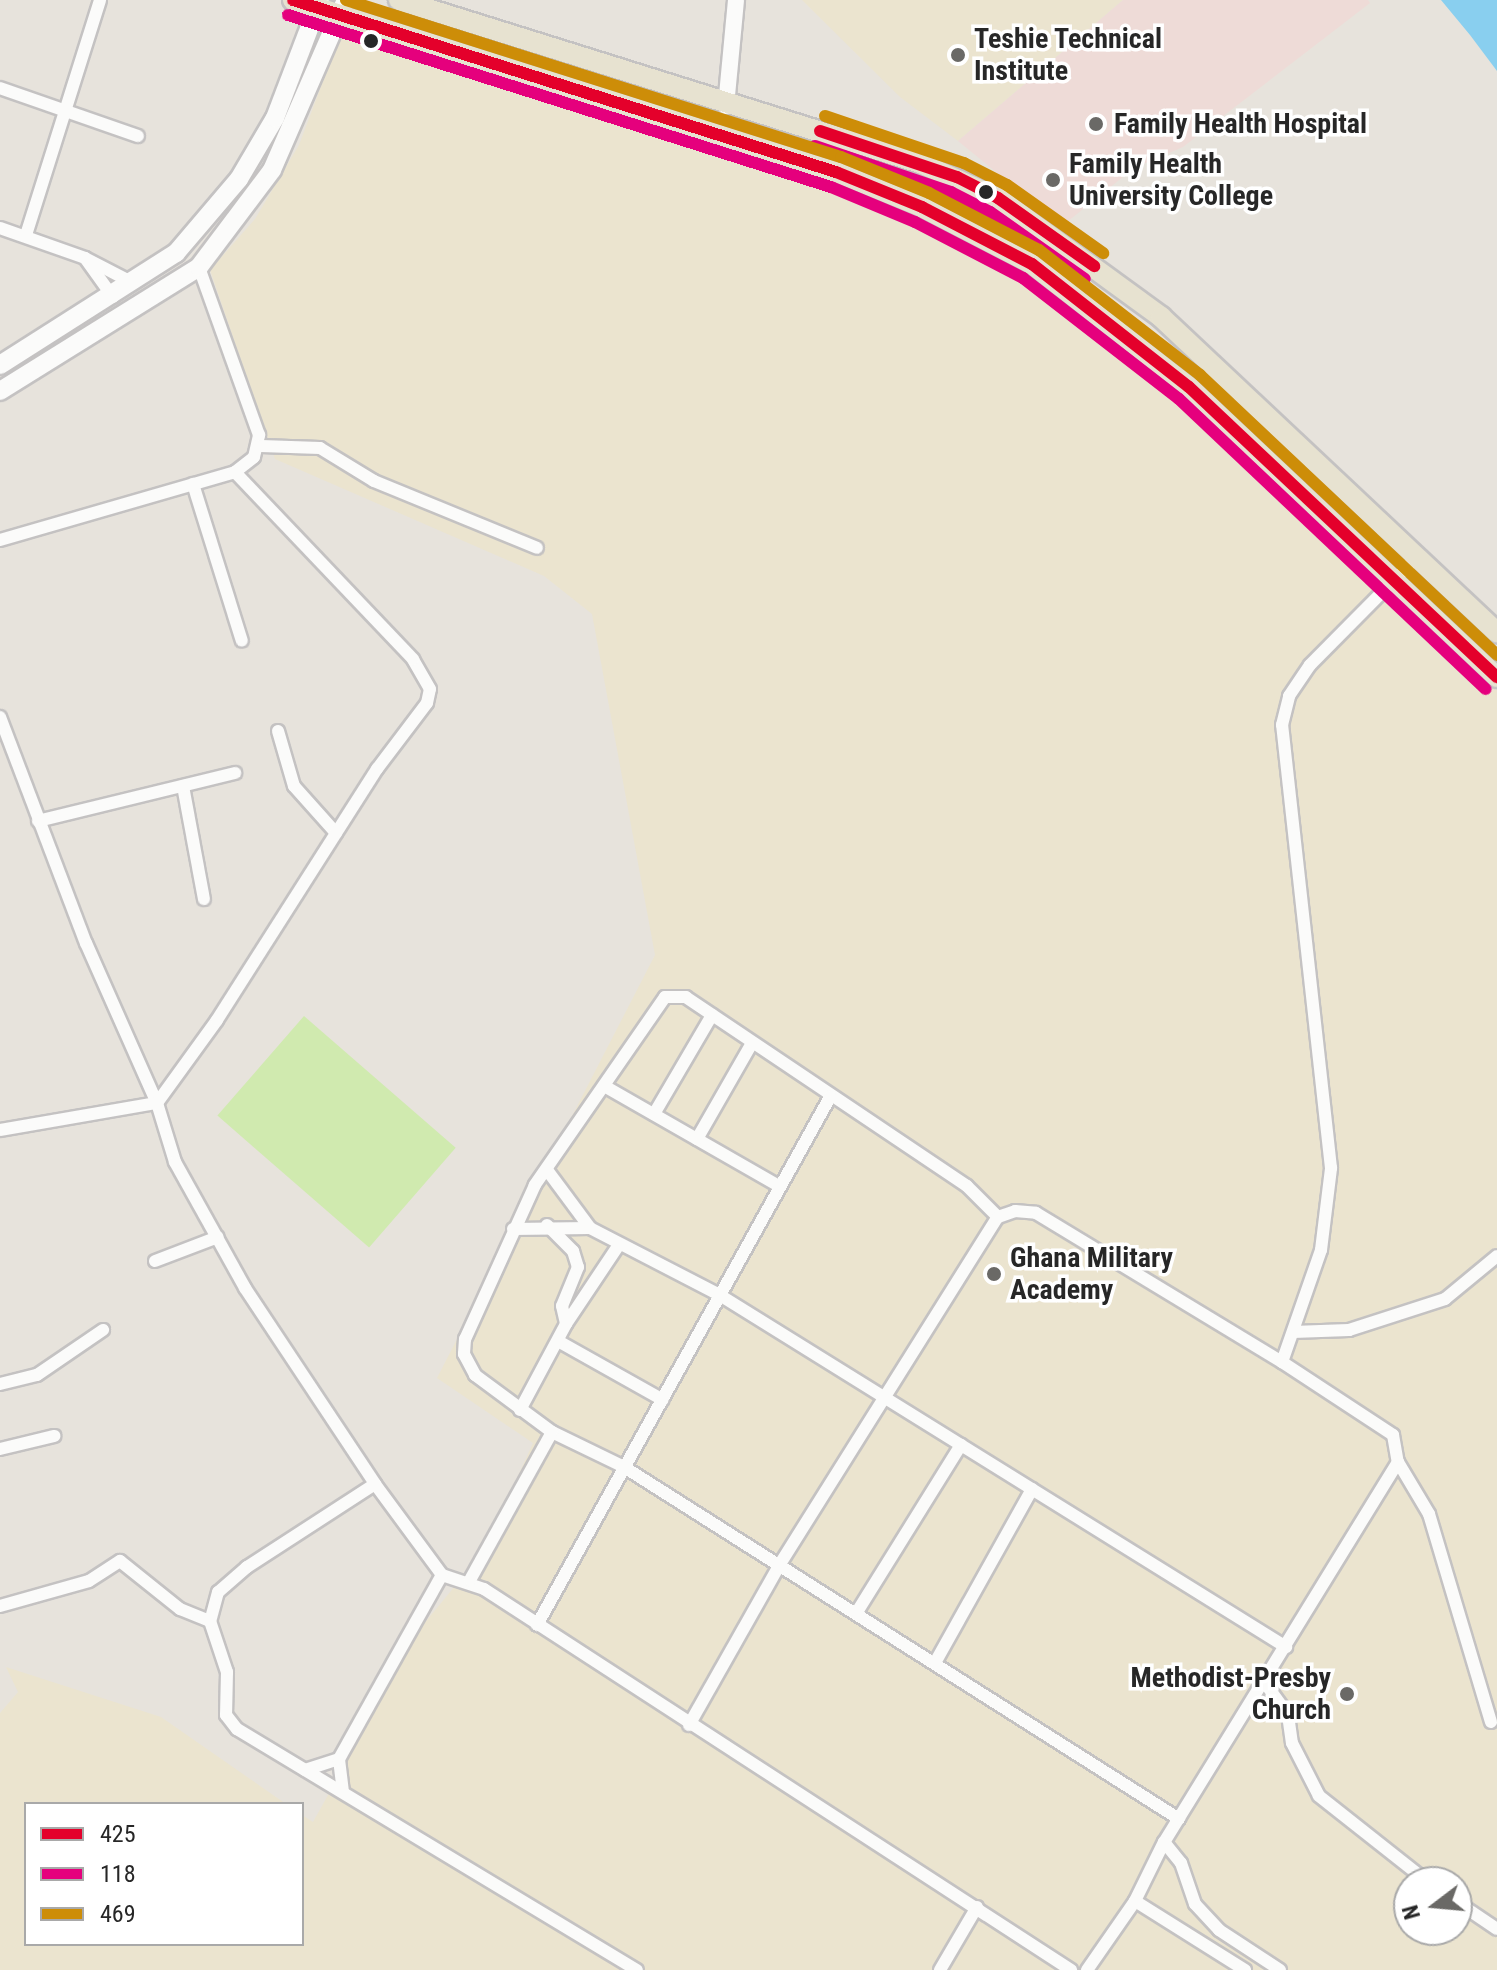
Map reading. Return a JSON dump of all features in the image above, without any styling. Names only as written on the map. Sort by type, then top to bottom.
[{"type":"main road","points":[[293,0],[344,8],[836,172],[922,207],[1032,264],[1189,387],[1497,677]]},
{"type":"main road","points":[[399,0],[549,43],[726,106],[780,117],[920,163],[998,198],[1172,327],[1497,633]]},
{"type":"main road","points":[[0,365],[113,297],[176,253],[239,179],[275,118],[318,4]]},
{"type":"main road","points":[[0,391],[199,267],[272,170],[344,8]]},
{"type":"street","points":[[26,235],[68,110],[100,0]]},
{"type":"street","points":[[726,106],[736,0]]},
{"type":"street","points":[[0,88],[138,136]]},
{"type":"street","points":[[0,228],[85,258],[134,283]]},
{"type":"street","points":[[85,258],[113,297]]},
{"type":"street","points":[[199,267],[261,446]]},
{"type":"street","points":[[0,540],[235,472],[261,446],[320,448],[374,481],[537,548]]},
{"type":"street","points":[[0,1130],[157,1103],[217,1020],[336,833],[427,703],[430,689],[413,659],[235,472]]},
{"type":"street","points":[[193,484],[242,641]]},
{"type":"street","points":[[1282,1362],[1321,1250],[1331,1168],[1282,725],[1289,696],[1310,665],[1417,557]]},
{"type":"street","points":[[0,717],[38,821],[157,1103],[175,1162],[245,1288],[375,1484],[442,1575],[470,1580],[689,1725],[1071,1970]]},
{"type":"street","points":[[278,731],[294,786],[336,833]]},
{"type":"street","points":[[38,821],[235,773]]},
{"type":"street","points":[[183,786],[204,899]]},
{"type":"street","points":[[998,1217],[967,1186],[830,1097],[686,997],[665,997],[547,1170],[513,1229],[464,1354],[475,1375],[552,1432],[624,1467],[936,1661],[1179,1819]]},
{"type":"street","points":[[654,1114],[712,1015]]},
{"type":"street","points":[[697,1139],[752,1043]]},
{"type":"street","points":[[606,1087],[779,1186]]},
{"type":"street","points":[[537,1625],[830,1097]]},
{"type":"street","points":[[547,1170],[590,1228],[618,1246],[718,1294],[1286,1647]]},
{"type":"street","points":[[689,1725],[780,1564],[998,1217],[1015,1211],[1036,1213],[1282,1362],[1393,1435],[1398,1462],[1429,1514],[1491,1722]]},
{"type":"street","points":[[513,1229],[547,1225],[590,1228]]},
{"type":"street","points":[[547,1225],[576,1259],[577,1275],[562,1306],[566,1324]]},
{"type":"street","points":[[155,1261],[218,1237]]},
{"type":"street","points":[[520,1410],[566,1324],[618,1246]]},
{"type":"street","points":[[1293,1332],[1349,1330],[1445,1299],[1497,1256]]},
{"type":"street","points":[[0,1384],[37,1375],[103,1330]]},
{"type":"street","points":[[558,1341],[663,1400]]},
{"type":"street","points":[[470,1580],[552,1432]]},
{"type":"street","points":[[0,1449],[54,1436]]},
{"type":"street","points":[[857,1612],[961,1445]]},
{"type":"street","points":[[1087,1970],[1135,1901],[1164,1842],[1265,1683],[1398,1462]]},
{"type":"street","points":[[375,1484],[247,1567],[218,1592],[210,1621],[227,1672],[226,1715],[237,1729],[637,1970]]},
{"type":"street","points":[[936,1661],[1032,1489]]},
{"type":"street","points":[[0,1606],[89,1581],[120,1561],[180,1609],[210,1621]]},
{"type":"street","points":[[343,1792],[339,1759],[442,1575]]},
{"type":"street","points":[[1265,1683],[1288,1715],[1292,1743],[1325,1803],[1407,1866]]},
{"type":"street","points":[[305,1770],[339,1759]]},
{"type":"street","points":[[1164,1842],[1181,1863],[1195,1904],[1219,1930],[1280,1970]]},
{"type":"street","points":[[1135,1901],[1245,1970]]},
{"type":"street","points":[[940,1970],[977,1907]]},
{"type":"street","points":[[1473,1913],[1497,1929]]},
{"type":"shaded area","name":"Teshie Technical Institute","points":[[802,0],[1123,0],[958,141],[900,97]]},
{"type":"shaded area","name":"Family Health Hospital","points":[[1123,0],[1368,0],[1370,3],[1183,147],[1134,168],[1062,226],[958,141]]},
{"type":"shaded area","name":"Ghana Military Academy","points":[[340,36],[794,165],[892,204],[965,242],[1063,301],[1190,406],[1347,560],[1497,690],[1497,1970],[0,1970],[0,1713],[18,1692],[6,1667],[161,1717],[283,1802],[24,1802],[24,1946],[304,1946],[304,1816],[313,1822],[422,1626],[484,1551],[533,1443],[437,1378],[655,955],[592,614],[544,576],[275,459],[210,270],[255,219],[299,145]]},
{"type":"green space","points":[[304,1016],[456,1148],[369,1247],[217,1116]]},
{"type":"water","points":[[1441,0],[1497,0],[1497,71],[1470,35]]},
{"type":"transit line","name":"425","points":[[293,0],[836,172],[922,207],[1032,264],[1189,387],[1497,677]]},
{"type":"transit line","name":"469","points":[[346,0],[841,157],[929,193],[1039,250],[1200,375],[1497,655]]},
{"type":"transit line","name":"118","points":[[288,15],[831,187],[915,222],[1023,278],[1179,399],[1486,689]]},
{"type":"transit line","name":"469","points":[[825,116],[964,163],[1007,185],[1103,253]]},
{"type":"transit line","name":"425","points":[[820,131],[957,177],[998,198],[1094,266]]},
{"type":"transit line","name":"118","points":[[815,146],[951,192],[990,212],[1085,279]]},
{"type":"place","name":"Teshie Technical Institute","points":[[958,55]]},
{"type":"place","name":"Family Health Hospital","points":[[1096,124]]},
{"type":"place","name":"Family Health University College","points":[[1053,180]]},
{"type":"place","name":"Ghana Military Academy","points":[[994,1274]]},
{"type":"place","name":"Methodist-Presby Church","points":[[1347,1694]]}]
